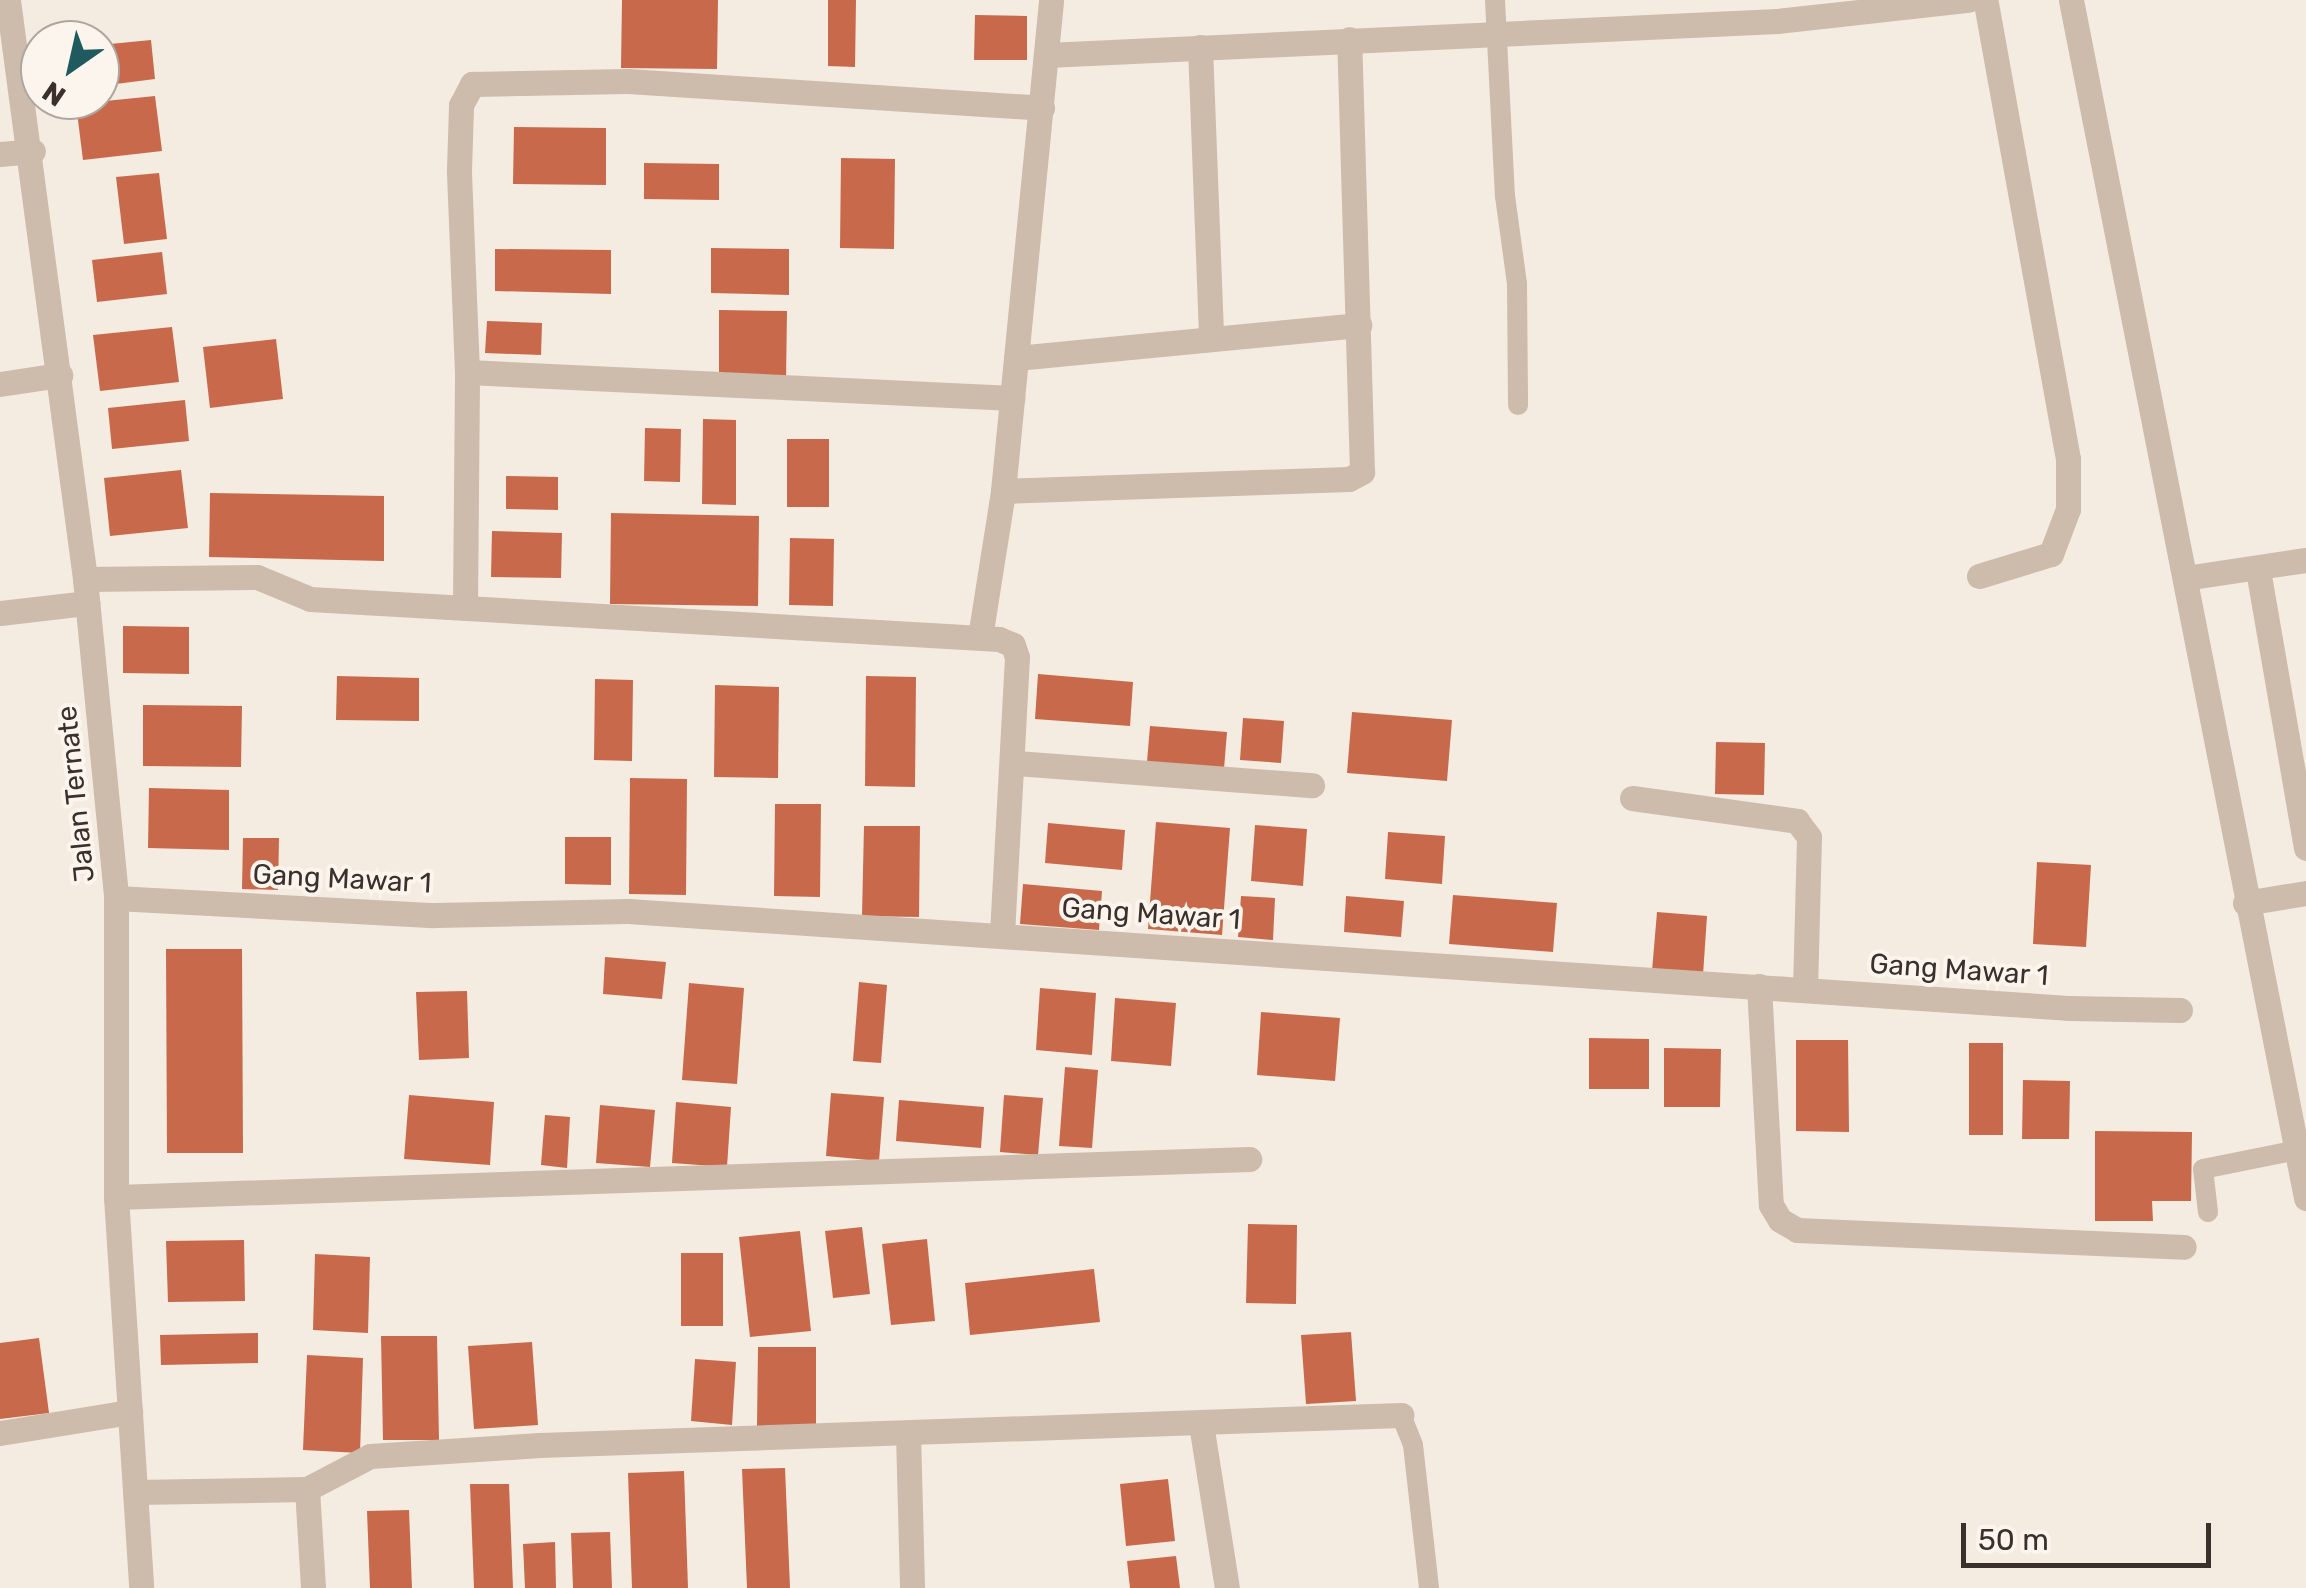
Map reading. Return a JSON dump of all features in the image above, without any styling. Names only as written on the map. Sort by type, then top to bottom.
[{"type":"street","name":"Jalan Ternate","points":[[8,0],[33,152],[86,591],[116,898],[116,1196],[141,1588]]},
{"type":"street","points":[[980,637],[1003,491],[1051,0]]},
{"type":"street","points":[[1046,55],[1777,21],[1968,0]]},
{"type":"street","points":[[1979,576],[2050,554],[2063,536],[2068,510],[2068,459],[1985,0]]},
{"type":"street","points":[[2071,0],[2184,578],[2288,1152],[2306,1198]]},
{"type":"street","points":[[1003,491],[1349,479],[1362,472],[1365,458],[1348,39]]},
{"type":"street","points":[[1200,47],[1211,339]]},
{"type":"street","points":[[465,606],[467,372],[459,170],[461,105],[472,84],[646,81],[1042,108]]},
{"type":"street","points":[[0,154],[33,152]]},
{"type":"street","points":[[1016,358],[1360,325]]},
{"type":"street","points":[[467,372],[1012,398]]},
{"type":"street","points":[[0,384],[60,375]]},
{"type":"street","points":[[2184,578],[2306,560]]},
{"type":"street","points":[[2258,570],[2306,848]]},
{"type":"street","points":[[0,614],[86,591],[257,577],[310,599],[980,637],[1012,645],[1017,658],[1016,764],[1002,934]]},
{"type":"street","points":[[1016,764],[1312,785]]},
{"type":"street","points":[[1632,798],[1797,821],[1808,836],[1805,990]]},
{"type":"street","points":[[2245,904],[2306,893]]},
{"type":"street","name":"Gang Mawar 1","points":[[116,898],[434,915],[628,911],[1805,990],[2180,1010]]},
{"type":"street","points":[[1758,986],[1771,1205],[1780,1220],[1797,1230],[2184,1248]]},
{"type":"street","points":[[116,1196],[1249,1159]]},
{"type":"street","points":[[0,1433],[130,1412]]},
{"type":"street","points":[[135,1492],[306,1489],[370,1456],[1401,1415]]},
{"type":"street","points":[[1201,1424],[1227,1588]]},
{"type":"street","points":[[908,1433],[912,1588]]},
{"type":"street","points":[[306,1489],[314,1588]]},
{"type":"lane","points":[[1495,0],[1505,196],[1517,284],[1518,405]]},
{"type":"lane","points":[[2208,1212],[2203,1169],[2288,1152]]},
{"type":"lane","points":[[1401,1415],[1413,1445],[1429,1588]]},
{"type":"building","points":[[622,0],[718,0],[717,69],[621,68]]},
{"type":"building","points":[[828,0],[856,0],[855,67],[828,66]]},
{"type":"building","points":[[975,15],[1027,16],[1027,60],[974,60]]},
{"type":"building","points":[[151,40],[155,79],[120,83],[120,43]]},
{"type":"building","points":[[155,96],[162,151],[83,160],[78,120],[120,120],[120,100]]},
{"type":"building","points":[[514,127],[606,128],[606,185],[513,184]]},
{"type":"building","points":[[841,158],[895,159],[894,249],[840,248]]},
{"type":"building","points":[[644,163],[719,164],[719,200],[644,199]]},
{"type":"building","points":[[159,173],[167,239],[124,244],[116,177]]},
{"type":"building","points":[[711,248],[789,249],[789,295],[711,293]]},
{"type":"building","points":[[495,249],[611,250],[611,294],[495,291]]},
{"type":"building","points":[[162,252],[167,294],[97,302],[92,260]]},
{"type":"building","points":[[719,310],[787,311],[786,380],[719,378]]},
{"type":"building","points":[[487,321],[542,323],[541,355],[485,353]]},
{"type":"building","points":[[172,327],[179,382],[100,391],[93,335]]},
{"type":"building","points":[[276,339],[283,399],[210,408],[203,347]]},
{"type":"building","points":[[185,400],[189,441],[112,449],[108,408]]},
{"type":"building","points":[[703,419],[736,420],[736,505],[702,504]]},
{"type":"building","points":[[645,428],[681,429],[680,482],[644,481]]},
{"type":"building","points":[[787,439],[829,439],[829,507],[787,507]]},
{"type":"building","points":[[181,470],[188,528],[110,536],[104,478]]},
{"type":"building","points":[[506,476],[558,477],[558,510],[506,509]]},
{"type":"building","points":[[210,493],[384,496],[384,561],[209,557]]},
{"type":"building","points":[[611,513],[759,516],[758,606],[610,604]]},
{"type":"building","points":[[492,531],[562,533],[561,578],[491,577]]},
{"type":"building","points":[[790,538],[834,539],[833,606],[789,605]]},
{"type":"building","points":[[123,626],[189,627],[189,674],[123,673]]},
{"type":"building","points":[[1038,674],[1133,682],[1130,726],[1035,719]]},
{"type":"building","points":[[337,676],[419,678],[419,721],[336,720]]},
{"type":"building","points":[[866,676],[916,677],[915,787],[865,786]]},
{"type":"building","points":[[595,679],[633,680],[632,761],[594,760]]},
{"type":"building","points":[[715,685],[779,687],[778,778],[714,777]]},
{"type":"building","points":[[143,705],[242,706],[241,767],[143,766]]},
{"type":"building","points":[[1352,712],[1452,720],[1447,781],[1347,773]]},
{"type":"building","points":[[1243,718],[1284,721],[1281,763],[1240,760]]},
{"type":"building","points":[[1150,726],[1227,732],[1224,769],[1147,762]]},
{"type":"building","points":[[1716,742],[1765,743],[1764,795],[1715,794]]},
{"type":"building","points":[[630,778],[687,779],[686,895],[629,894]]},
{"type":"building","points":[[149,788],[229,790],[229,850],[148,848]]},
{"type":"building","points":[[775,804],[821,804],[820,897],[774,896]]},
{"type":"building","points":[[1156,822],[1230,828],[1222,935],[1148,929]]},
{"type":"building","points":[[1048,823],[1125,830],[1122,870],[1045,863]]},
{"type":"building","points":[[1255,825],[1307,829],[1303,886],[1251,881]]},
{"type":"building","points":[[864,826],[920,826],[919,917],[862,916]]},
{"type":"building","points":[[1388,832],[1445,836],[1442,884],[1385,879]]},
{"type":"building","points":[[565,837],[611,837],[611,885],[565,884]]},
{"type":"building","points":[[243,838],[279,838],[278,890],[242,889]]},
{"type":"building","points":[[2037,862],[2091,865],[2086,947],[2033,944]]},
{"type":"building","points":[[1023,884],[1102,891],[1099,930],[1020,924]]},
{"type":"building","points":[[1453,895],[1557,903],[1553,952],[1449,944]]},
{"type":"building","points":[[1241,896],[1275,898],[1273,940],[1238,937]]},
{"type":"building","points":[[1346,896],[1404,901],[1401,937],[1344,932]]},
{"type":"building","points":[[1657,912],[1707,916],[1703,975],[1652,971]]},
{"type":"building","points":[[166,949],[242,949],[243,1153],[167,1153]]},
{"type":"building","points":[[605,957],[666,962],[662,999],[603,994]]},
{"type":"building","points":[[859,982],[887,985],[881,1063],[853,1061]]},
{"type":"building","points":[[689,983],[744,988],[737,1084],[682,1080]]},
{"type":"building","points":[[1040,988],[1096,993],[1092,1055],[1036,1050]]},
{"type":"building","points":[[467,991],[469,1058],[419,1060],[416,992]]},
{"type":"building","points":[[1115,998],[1176,1003],[1171,1066],[1111,1061]]},
{"type":"building","points":[[1261,1012],[1340,1018],[1335,1081],[1257,1075]]},
{"type":"building","points":[[1589,1038],[1649,1039],[1649,1089],[1589,1089]]},
{"type":"building","points":[[1796,1040],[1848,1040],[1849,1132],[1796,1131]]},
{"type":"building","points":[[1969,1043],[2003,1043],[2003,1135],[1969,1135]]},
{"type":"building","points":[[1664,1048],[1721,1049],[1720,1107],[1664,1107]]},
{"type":"building","points":[[1065,1067],[1098,1070],[1092,1148],[1059,1146]]},
{"type":"building","points":[[2023,1080],[2070,1081],[2069,1139],[2022,1139]]},
{"type":"building","points":[[831,1093],[884,1097],[879,1161],[826,1156]]},
{"type":"building","points":[[409,1095],[494,1102],[490,1165],[404,1159]]},
{"type":"building","points":[[1004,1095],[1043,1098],[1038,1155],[1000,1152]]},
{"type":"building","points":[[899,1100],[984,1107],[981,1148],[896,1141]]},
{"type":"building","points":[[676,1102],[731,1107],[727,1167],[672,1163]]},
{"type":"building","points":[[600,1105],[655,1110],[650,1167],[596,1163]]},
{"type":"building","points":[[545,1115],[570,1117],[567,1168],[541,1165]]},
{"type":"building","points":[[2095,1131],[2192,1132],[2191,1201],[2152,1201],[2153,1221],[2095,1221]]},
{"type":"building","points":[[1248,1224],[1297,1225],[1296,1304],[1246,1303]]},
{"type":"building","points":[[862,1227],[870,1294],[833,1298],[825,1231]]},
{"type":"building","points":[[800,1231],[811,1331],[750,1337],[739,1237]]},
{"type":"building","points":[[927,1239],[935,1321],[891,1325],[882,1244]]},
{"type":"building","points":[[244,1240],[245,1301],[168,1302],[166,1241]]},
{"type":"building","points":[[681,1253],[723,1253],[723,1326],[681,1326]]},
{"type":"building","points":[[315,1254],[370,1257],[368,1333],[313,1330]]},
{"type":"building","points":[[1094,1269],[1100,1322],[970,1335],[965,1283]]},
{"type":"building","points":[[1351,1332],[1356,1401],[1306,1404],[1301,1335]]},
{"type":"building","points":[[258,1333],[258,1363],[161,1365],[160,1335]]},
{"type":"building","points":[[381,1336],[437,1336],[439,1440],[383,1440]]},
{"type":"building","points":[[39,1338],[49,1413],[0,1419],[0,1343]]},
{"type":"building","points":[[532,1342],[538,1425],[474,1429],[468,1346]]},
{"type":"building","points":[[758,1347],[816,1347],[816,1426],[757,1426]]},
{"type":"building","points":[[307,1355],[363,1358],[360,1453],[303,1450]]},
{"type":"building","points":[[695,1359],[736,1362],[732,1425],[691,1421]]},
{"type":"building","points":[[785,1468],[790,1588],[747,1588],[742,1469]]},
{"type":"building","points":[[684,1471],[688,1588],[632,1588],[628,1473]]},
{"type":"building","points":[[1168,1479],[1175,1541],[1126,1546],[1120,1484]]},
{"type":"building","points":[[470,1484],[509,1484],[513,1588],[474,1588]]},
{"type":"building","points":[[409,1510],[412,1588],[370,1588],[367,1511]]},
{"type":"building","points":[[610,1532],[612,1588],[573,1588],[571,1533]]},
{"type":"building","points":[[555,1542],[556,1588],[525,1588],[523,1544]]},
{"type":"building","points":[[1176,1556],[1180,1588],[1130,1588],[1127,1561]]}]
